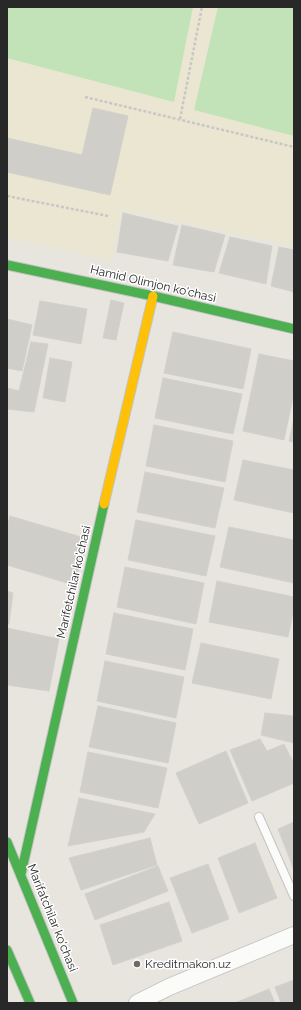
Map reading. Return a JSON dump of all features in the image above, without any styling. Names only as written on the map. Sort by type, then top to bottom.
[{"type":"street","name":"Hamid Olimjon ko'chasi","points":[[7,265],[153,296],[294,329]]},
{"type":"street","name":"Marifetchilar ko'chasi","points":[[21,874],[84,590],[153,296]]},
{"type":"street","name":"Marifatchilar ko'chasi","points":[[7,842],[73,1003]]},
{"type":"street","points":[[137,1003],[169,987],[294,936]]},
{"type":"street","points":[[7,950],[13,976],[30,1003]]},
{"type":"lane","points":[[259,817],[294,896]]},
{"type":"path","points":[[180,119],[202,7]]},
{"type":"path","points":[[85,97],[294,147]]},
{"type":"path","points":[[7,196],[108,216]]},
{"type":"shaded area","points":[[7,7],[294,7],[294,246],[121,210],[112,261],[7,237]]},
{"type":"green space","points":[[7,7],[193,7],[174,102],[7,58]]},
{"type":"green space","points":[[218,7],[294,7],[294,136],[194,110]]},
{"type":"building","points":[[93,108],[128,116],[110,195],[7,172],[7,138],[82,155]]},
{"type":"building","points":[[123,213],[178,226],[168,261],[117,252]]},
{"type":"building","points":[[182,225],[225,235],[214,272],[173,265]]},
{"type":"building","points":[[230,237],[272,246],[266,284],[219,273]]},
{"type":"building","points":[[279,247],[294,250],[294,292],[271,286]]},
{"type":"building","points":[[111,300],[124,303],[116,340],[103,338]]},
{"type":"building","points":[[40,301],[87,309],[81,344],[33,335]]},
{"type":"building","points":[[7,319],[32,325],[22,371],[7,368]]},
{"type":"building","points":[[173,332],[251,349],[243,389],[164,373]]},
{"type":"building","points":[[31,342],[48,344],[34,412],[7,409],[7,388],[19,391]]},
{"type":"building","points":[[259,354],[294,361],[294,392],[284,440],[243,431]]},
{"type":"building","points":[[50,358],[72,362],[65,402],[43,398]]},
{"type":"building","points":[[163,378],[242,394],[233,434],[155,418]]},
{"type":"building","points":[[294,419],[294,442],[289,441]]},
{"type":"building","points":[[154,425],[233,441],[225,482],[146,466]]},
{"type":"building","points":[[243,460],[294,470],[294,513],[234,500]]},
{"type":"building","points":[[145,472],[224,488],[215,528],[137,512]]},
{"type":"building","points":[[10,516],[88,539],[74,585],[7,565],[7,527]]},
{"type":"building","points":[[136,520],[215,536],[206,576],[128,560]]},
{"type":"building","points":[[229,527],[294,540],[294,583],[220,567]]},
{"type":"building","points":[[125,567],[204,583],[196,624],[117,607]]},
{"type":"building","points":[[217,581],[294,597],[294,608],[288,637],[209,622]]},
{"type":"building","points":[[7,591],[13,593],[9,624],[7,624]]},
{"type":"building","points":[[114,613],[193,629],[185,670],[106,654]]},
{"type":"building","points":[[7,628],[59,639],[49,691],[7,685]]},
{"type":"building","points":[[201,643],[279,659],[271,699],[192,683]]},
{"type":"building","points":[[105,661],[184,677],[176,718],[97,701]]},
{"type":"building","points":[[98,706],[176,723],[168,763],[89,747]]},
{"type":"building","points":[[265,713],[294,716],[294,743],[261,735]]},
{"type":"building","points":[[260,739],[267,751],[284,744],[294,764],[294,783],[252,801],[230,750]]},
{"type":"building","points":[[226,751],[248,803],[199,824],[176,773]]},
{"type":"building","points":[[88,752],[167,768],[158,808],[80,792]]},
{"type":"building","points":[[79,798],[155,814],[144,832],[68,846]]},
{"type":"building","points":[[294,822],[294,870],[278,829]]},
{"type":"building","points":[[150,838],[157,865],[81,890],[69,858]]},
{"type":"building","points":[[255,843],[277,898],[239,913],[218,858]]},
{"type":"building","points":[[208,864],[229,919],[192,933],[170,878]]},
{"type":"building","points":[[158,866],[168,891],[95,920],[85,894]]},
{"type":"building","points":[[169,902],[182,941],[113,965],[100,925]]},
{"type":"building","points":[[294,980],[294,1003],[281,1003],[275,987]]},
{"type":"building","points":[[269,989],[275,1003],[235,1003]]},
{"type":"traffic: fast","points":[[7,265],[153,296],[294,329]]},
{"type":"traffic: fast","points":[[21,874],[104,504]]},
{"type":"traffic: fast","points":[[7,842],[73,1003]]},
{"type":"traffic: fast","points":[[7,950],[30,1003]]},
{"type":"traffic: slow","points":[[104,504],[153,296]]},
{"type":"place","name":"Kreditmakon.uz","points":[[137,964]]}]
